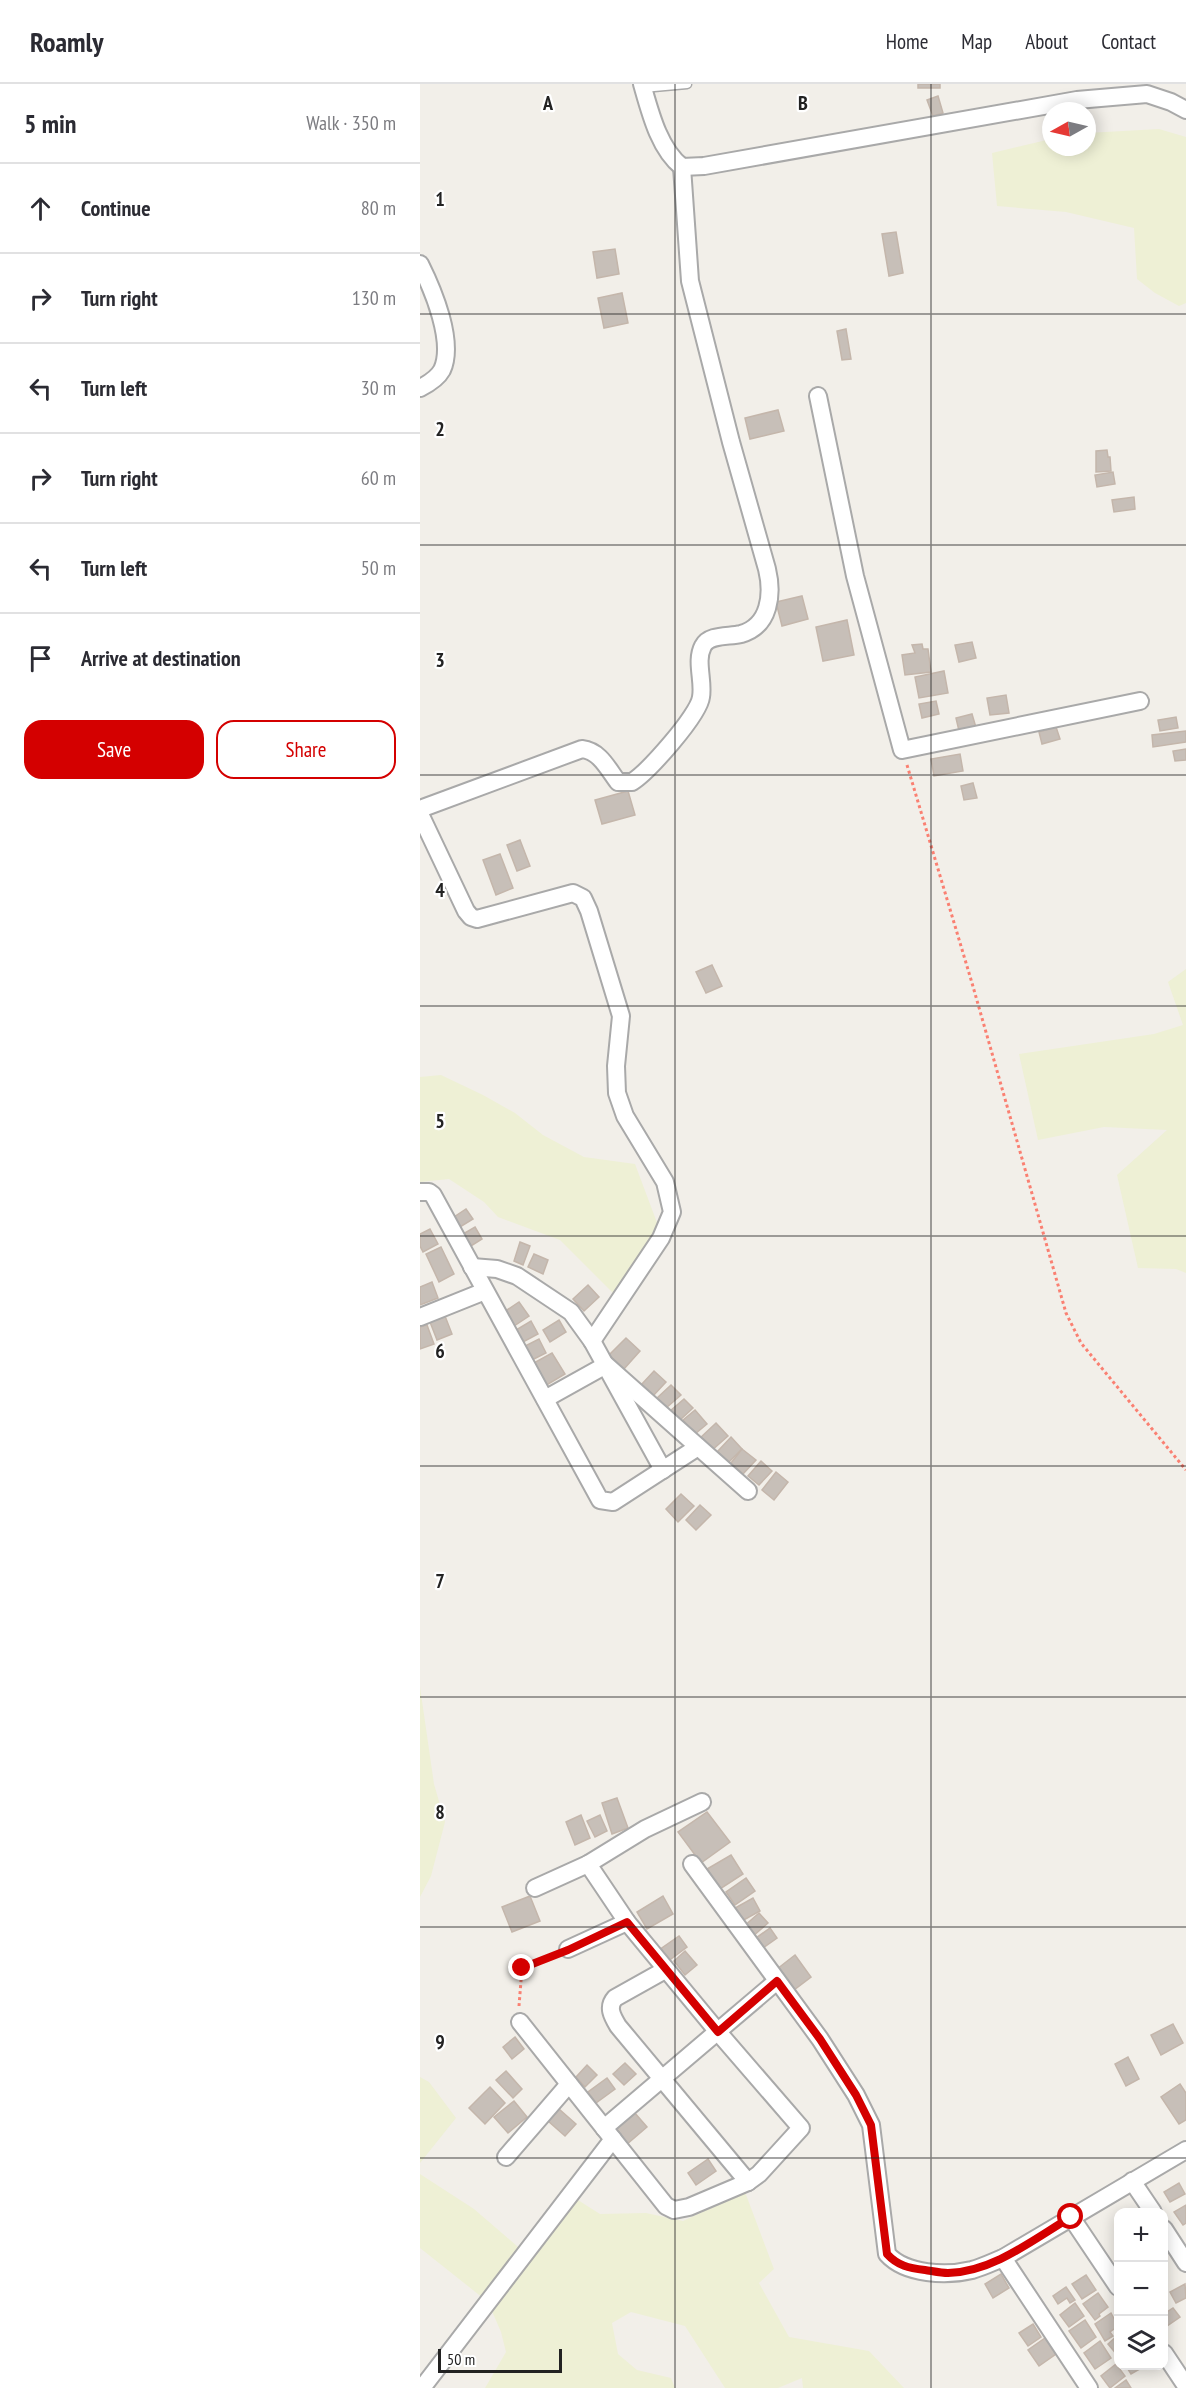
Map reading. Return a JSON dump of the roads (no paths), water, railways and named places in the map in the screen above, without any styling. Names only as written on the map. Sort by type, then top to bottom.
[{"type":"street","points":[[642,86],[652,118],[671,159],[682,167],[704,166],[1077,100],[1147,94],[1171,102],[1186,111]]},
{"type":"street","points":[[592,1341],[661,1238],[672,1212],[665,1182],[625,1116],[617,1093],[616,1066],[621,1016],[589,911],[583,898],[573,893],[477,919],[471,917],[466,911],[420,812],[582,749],[591,750],[597,755],[618,782],[632,782],[660,755],[698,709],[703,689],[700,663],[703,646],[707,640],[743,634],[756,626],[771,600],[771,585],[731,442],[690,281],[682,167]]},
{"type":"street","points":[[420,264],[442,323],[445,357],[442,370],[435,379],[420,388]]},
{"type":"street","points":[[818,396],[855,576],[902,750],[1140,701]]},
{"type":"street","points":[[420,1192],[429,1192],[433,1195],[600,1500],[613,1502],[698,1447]]},
{"type":"street","points":[[472,1266],[497,1269],[528,1281],[570,1312],[592,1341],[663,1470]]},
{"type":"street","points":[[420,1317],[485,1291]]},
{"type":"street","points":[[545,1399],[606,1365]]},
{"type":"street","points":[[606,1365],[748,1491]]},
{"type":"street","points":[[535,1888],[588,1864],[645,1829],[702,1802]]},
{"type":"street","points":[[520,2022],[666,2206],[674,2210],[689,2207],[748,2182],[759,2174],[801,2128],[665,1970],[627,1922],[588,1864]]},
{"type":"street","points":[[692,1864],[820,2039],[850,2085],[871,2125],[887,2254],[895,2263],[909,2268],[948,2273],[972,2270],[1003,2258],[1186,2150]]},
{"type":"street","points":[[568,1950],[627,1922]]},
{"type":"street","points":[[665,1970],[615,1998],[611,2007],[618,2026],[748,2182]]},
{"type":"street","points":[[422,2388],[608,2134],[662,2080],[777,1981]]},
{"type":"street","points":[[506,2157],[569,2084]]},
{"type":"street","points":[[1132,2181],[1150,2208]]},
{"type":"street","points":[[1071,2217],[1114,2280]]},
{"type":"street","points":[[1168,2235],[1186,2263]]},
{"type":"street","points":[[1003,2258],[1089,2388]]},
{"type":"street","points":[[1168,2359],[1186,2386]]},
{"type":"lane","points":[[642,86],[687,84]]}]
